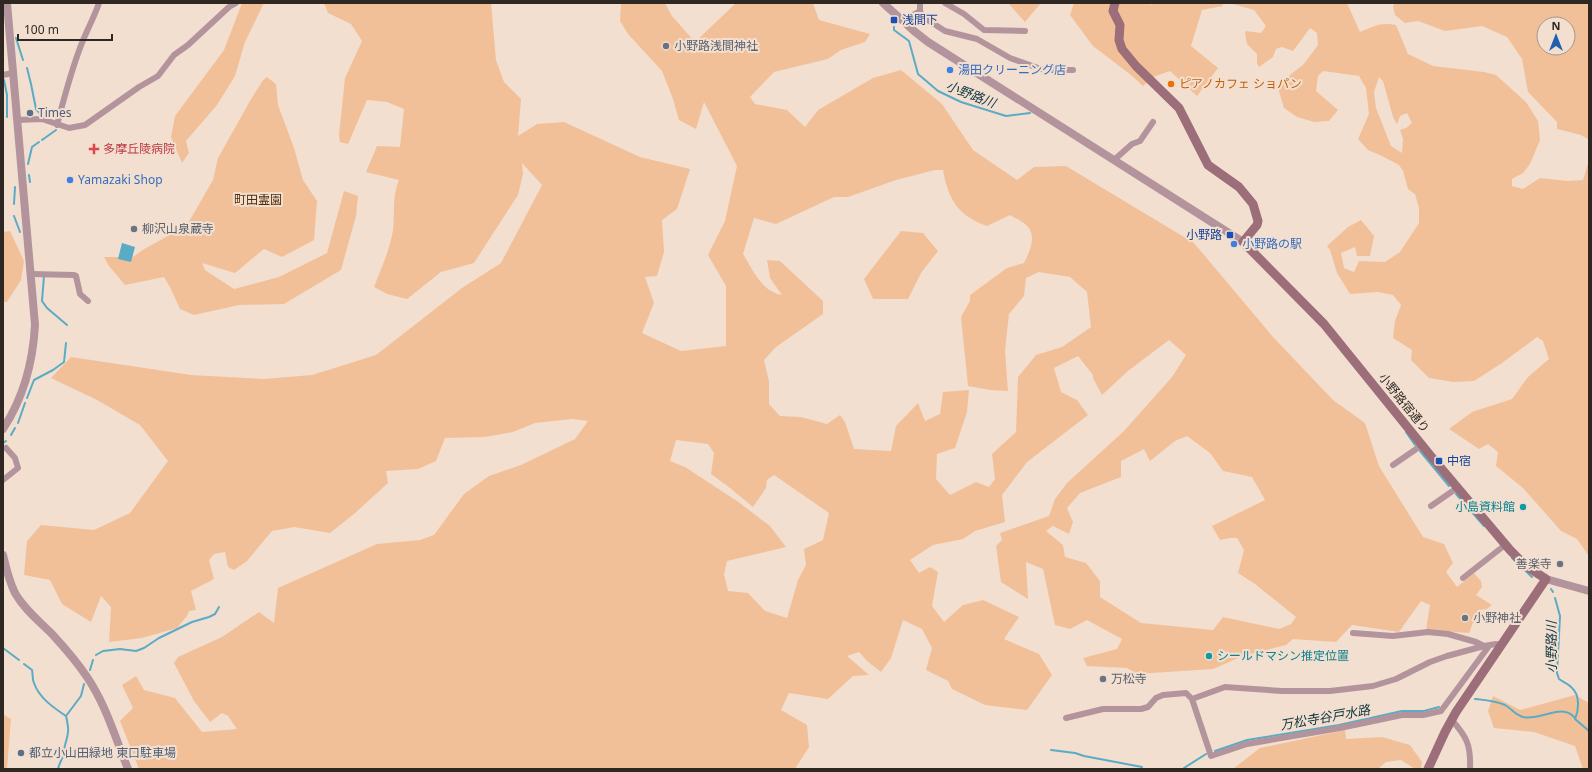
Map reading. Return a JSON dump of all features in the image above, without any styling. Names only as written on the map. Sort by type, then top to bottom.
[{"type":"main road","points":[[1115,3],[1113,11],[1120,28],[1120,43],[1125,53],[1136,66],[1179,108],[1208,165],[1239,187],[1253,204],[1258,221],[1257,225],[1243,242]]},
{"type":"main road","name":"小野路宿通り","points":[[1243,242],[1324,324],[1457,488],[1505,544],[1526,566],[1546,579]]},
{"type":"main road","points":[[1428,769],[1451,719],[1546,579]]},
{"type":"street","points":[[3,429],[20,398],[32,359],[35,325],[7,3]]},
{"type":"street","points":[[57,125],[72,71],[84,37],[96,12],[98,3]]},
{"type":"street","points":[[17,120],[42,119],[64,128],[74,128],[85,124],[139,87],[154,80],[163,71],[174,55],[236,3]]},
{"type":"street","points":[[883,3],[928,42],[1243,242]]},
{"type":"street","points":[[920,3],[920,11],[923,17],[945,30],[976,39],[1010,58],[1041,69],[1073,70]]},
{"type":"street","points":[[945,3],[964,14],[984,30],[1025,31]]},
{"type":"street","points":[[902,21],[920,11]]},
{"type":"street","points":[[3,75],[13,73]]},
{"type":"street","points":[[1114,160],[1132,144],[1140,141],[1153,122]]},
{"type":"street","points":[[31,274],[74,275],[76,276],[80,294],[88,300]]},
{"type":"street","points":[[1393,465],[1422,445]]},
{"type":"street","points":[[3,480],[18,468],[15,458],[9,455],[6,448]]},
{"type":"street","points":[[1431,506],[1457,488]]},
{"type":"street","points":[[1463,578],[1505,544]]},
{"type":"street","points":[[3,555],[10,581],[16,594],[25,607],[54,636],[77,663],[92,684],[106,711],[128,769]]},
{"type":"street","points":[[1546,579],[1589,591]]},
{"type":"street","points":[[1353,633],[1394,636],[1428,632],[1448,634],[1486,646]]},
{"type":"street","points":[[1192,699],[1225,687],[1282,691],[1330,692],[1373,686],[1396,679],[1430,662],[1486,646],[1496,644],[1500,645]]},
{"type":"street","points":[[1066,718],[1103,709],[1142,709],[1148,707],[1156,698],[1163,695],[1186,693],[1192,699],[1211,756],[1253,743],[1340,728],[1402,715],[1423,715],[1441,711],[1486,646]]},
{"type":"street","points":[[1451,719],[1467,740],[1471,757],[1470,769]]},
{"type":"green space","points":[[242,3],[264,3],[245,42],[235,76],[217,105],[186,141],[189,153],[182,163],[171,137],[175,116],[224,50]]},
{"type":"green space","points":[[324,3],[491,3],[496,60],[504,82],[521,99],[518,136],[537,124],[564,122],[640,157],[690,169],[677,209],[662,220],[664,252],[657,276],[645,277],[654,303],[642,333],[681,351],[726,346],[726,286],[708,255],[725,221],[737,166],[704,102],[696,129],[679,120],[673,99],[662,71],[628,34],[620,21],[621,3],[665,3],[672,16],[695,42],[736,3],[813,3],[819,20],[870,34],[865,42],[841,50],[828,59],[774,72],[750,97],[755,104],[787,110],[805,127],[818,110],[873,78],[901,70],[942,104],[973,150],[1017,180],[1034,167],[1066,166],[1194,243],[1273,337],[1333,400],[1365,423],[1379,466],[1423,537],[1444,544],[1453,563],[1446,572],[1457,587],[1474,573],[1481,581],[1482,587],[1476,595],[1492,605],[1487,609],[1478,610],[1469,633],[1426,630],[1430,605],[1421,601],[1399,632],[1352,625],[1336,642],[1293,639],[1286,645],[1243,656],[1213,669],[1137,674],[1127,668],[1087,666],[1083,658],[1117,649],[1122,639],[1087,620],[1070,629],[1055,625],[1043,569],[1026,562],[1028,599],[1001,582],[996,546],[1002,540],[1000,533],[1049,516],[1055,499],[1067,483],[1124,431],[1172,377],[1186,355],[1169,340],[1128,371],[1102,395],[1093,378],[1093,375],[1078,356],[1054,368],[1061,392],[1077,400],[1088,415],[1027,462],[1002,495],[1005,522],[975,531],[963,539],[933,545],[910,560],[919,573],[930,567],[938,572],[932,606],[944,622],[963,605],[983,600],[1019,617],[1004,639],[1039,654],[1052,675],[1027,710],[985,705],[952,689],[948,681],[926,670],[932,648],[922,629],[903,620],[891,658],[881,672],[867,661],[859,652],[847,656],[869,675],[853,676],[828,699],[789,693],[781,710],[807,725],[809,747],[795,769],[139,769],[120,721],[133,708],[122,685],[136,676],[144,690],[175,698],[202,732],[237,729],[228,716],[222,713],[210,722],[194,701],[174,663],[178,657],[222,637],[259,612],[274,623],[278,588],[377,544],[420,540],[434,535],[464,494],[489,476],[521,465],[575,439],[588,421],[572,419],[535,423],[513,432],[485,437],[445,438],[436,461],[418,469],[386,471],[388,483],[354,514],[330,533],[294,527],[272,531],[247,561],[234,570],[228,567],[225,552],[214,554],[209,560],[214,579],[191,591],[196,610],[189,611],[187,616],[177,628],[142,638],[109,642],[111,607],[101,596],[91,622],[62,604],[50,580],[24,575],[27,541],[41,525],[94,530],[130,513],[168,461],[140,425],[97,400],[51,378],[71,357],[191,375],[264,379],[312,375],[376,355],[462,288],[501,263],[542,185],[522,163],[523,174],[518,195],[474,263],[441,272],[407,299],[387,294],[374,287],[392,237],[395,198],[399,180],[366,172],[377,146],[400,147],[404,109],[387,102],[367,100],[348,144],[340,142],[339,135],[345,78],[362,41],[351,24],[328,13]],"holes":[[[935,170],[943,170],[951,198],[962,212],[969,217],[987,226],[1010,215],[1030,229],[1032,239],[1024,263],[1007,268],[970,295],[970,301],[961,317],[968,386],[990,390],[1008,391],[1005,351],[1009,314],[1024,296],[1026,278],[1039,272],[1070,277],[1087,292],[1091,327],[1062,347],[1036,355],[1018,377],[1016,432],[992,454],[995,479],[989,487],[976,482],[950,495],[936,479],[937,454],[955,448],[967,412],[969,390],[943,392],[940,414],[925,421],[918,403],[896,426],[891,451],[854,449],[845,422],[840,415],[827,424],[801,417],[780,416],[769,404],[769,381],[764,360],[776,347],[823,314],[823,301],[780,261],[767,260],[770,278],[782,295],[769,290],[754,273],[743,254],[754,218],[776,224],[834,197],[848,197],[896,180]],[[1187,436],[1210,453],[1223,471],[1252,477],[1265,500],[1212,526],[1220,540],[1237,538],[1244,550],[1238,573],[1255,584],[1296,617],[1291,624],[1279,629],[1223,617],[1213,630],[1141,623],[1100,597],[1100,581],[1086,563],[1065,557],[1063,545],[1046,531],[1053,526],[1069,534],[1073,522],[1067,508],[1080,493],[1121,477],[1121,461],[1144,449],[1150,461],[1175,441]],[[676,440],[708,444],[714,453],[711,474],[753,507],[766,488],[767,480],[774,475],[829,513],[823,540],[804,549],[806,565],[798,580],[787,618],[765,611],[748,593],[728,591],[724,574],[727,561],[786,547],[770,526],[737,501],[685,467],[670,461]]]},
{"type":"green space","points":[[1008,3],[1041,3],[1025,22]]},
{"type":"green space","points":[[1074,3],[1149,3],[1151,5],[1153,3],[1222,3],[1223,6],[1202,10],[1191,46],[1218,68],[1197,96],[1170,71],[1153,77],[1143,86],[1093,46],[1070,15]]},
{"type":"green space","points":[[1229,3],[1347,3],[1360,32],[1382,24],[1396,25],[1408,54],[1433,66],[1484,72],[1496,75],[1526,102],[1538,121],[1540,140],[1530,164],[1523,173],[1512,179],[1512,186],[1523,189],[1540,178],[1568,181],[1583,180],[1589,160],[1589,556],[1577,539],[1561,531],[1523,488],[1496,466],[1498,452],[1488,444],[1479,449],[1449,429],[1472,412],[1512,399],[1528,377],[1549,359],[1543,341],[1537,337],[1502,363],[1474,381],[1453,382],[1429,378],[1411,360],[1412,350],[1393,338],[1395,321],[1401,305],[1393,295],[1378,292],[1350,294],[1337,273],[1330,250],[1327,246],[1348,227],[1361,220],[1374,236],[1370,256],[1357,256],[1355,247],[1341,253],[1344,268],[1354,272],[1359,261],[1385,262],[1400,252],[1419,223],[1419,208],[1415,194],[1408,189],[1403,171],[1399,165],[1368,150],[1358,139],[1369,114],[1366,88],[1359,76],[1323,71],[1318,76],[1316,91],[1338,110],[1329,121],[1314,122],[1297,117],[1284,108],[1278,88],[1291,74],[1303,65],[1318,45],[1317,33],[1310,28],[1293,51],[1282,47],[1276,49],[1273,57],[1259,67],[1257,63],[1257,54],[1247,44],[1245,33],[1246,31],[1261,33],[1266,26],[1254,10]],"holes":[[[1379,77],[1383,81],[1393,117],[1397,124],[1400,116],[1407,113],[1412,123],[1406,128],[1400,130],[1403,139],[1402,153],[1391,146],[1376,108],[1374,92]]]},
{"type":"green space","points":[[1395,3],[1589,3],[1589,140],[1581,135],[1557,129],[1557,122],[1528,92],[1522,59],[1507,37],[1482,26],[1445,31],[1418,21],[1405,23],[1395,15],[1393,6]]},
{"type":"green space","name":"町田霊園","points":[[267,77],[276,84],[278,105],[294,148],[303,180],[317,201],[314,240],[282,257],[264,249],[235,273],[202,263],[205,270],[234,289],[279,277],[327,253],[344,191],[358,196],[356,216],[341,270],[284,304],[239,305],[194,315],[180,309],[164,277],[125,285],[109,266],[104,257],[133,257],[187,225],[213,180],[218,158],[250,101],[263,80]]},
{"type":"green space","points":[[10,231],[24,261],[21,280],[7,302],[3,302],[3,232]]},
{"type":"green space","points":[[901,231],[923,233],[938,251],[921,273],[908,299],[873,299],[864,279]]},
{"type":"green space","points":[[1575,695],[1589,703],[1589,769],[1583,769],[1575,746],[1534,732],[1494,728],[1488,711],[1493,696],[1520,710]]},
{"type":"green space","points":[[3,714],[11,719],[7,769],[3,769]]},
{"type":"green space","points":[[1345,730],[1346,739],[1382,737],[1410,745],[1422,762],[1421,769],[1415,769],[1401,760],[1386,762],[1378,769],[1233,769],[1260,748]]},
{"type":"water","points":[[122,243],[135,247],[131,262],[118,259]]},
{"type":"waterway","name":"小野路川","points":[[894,27],[894,30],[909,41],[918,74],[938,91],[961,102],[1006,116],[1030,113]]},
{"type":"waterway","points":[[16,38],[23,60]]},
{"type":"waterway","points":[[27,68],[36,109],[42,116]]},
{"type":"waterway","points":[[4,80],[7,95],[7,117]]},
{"type":"waterway","points":[[42,140],[56,130]]},
{"type":"waterway","points":[[28,164],[32,147],[39,142]]},
{"type":"waterway","points":[[29,175],[30,182]]},
{"type":"waterway","points":[[14,204],[15,187]]},
{"type":"waterway","points":[[14,216],[20,232]]},
{"type":"waterway","points":[[44,276],[42,301],[47,308],[67,325]]},
{"type":"waterway","points":[[27,398],[34,380],[53,370],[64,362],[66,343]]},
{"type":"waterway","points":[[18,423],[25,403]]},
{"type":"waterway","points":[[11,435],[15,428]]},
{"type":"waterway","name":"小野路川","points":[[1406,432],[1415,445]]},
{"type":"waterway","name":"小野路川","points":[[1420,451],[1449,486]]},
{"type":"waterway","name":"小野路川","points":[[1456,494],[1484,526]]},
{"type":"waterway","name":"小野路川","points":[[1512,558],[1532,577]]},
{"type":"waterway","name":"小野路川","points":[[1555,598],[1560,616],[1557,673],[1559,679],[1575,691],[1578,699],[1575,719],[1589,731]]},
{"type":"waterway","points":[[96,655],[103,651],[120,649],[136,651],[144,648],[159,638],[192,622],[215,614],[219,607]]},
{"type":"waterway","points":[[3,648],[19,660]]},
{"type":"waterway","points":[[90,670],[93,660]]},
{"type":"waterway","points":[[24,664],[32,670],[33,681],[43,698],[66,716],[68,734],[64,754],[58,769]]},
{"type":"waterway","points":[[66,716],[81,696],[84,684]]},
{"type":"waterway","name":"万松寺谷戸水路","points":[[1475,699],[1505,705],[1523,717],[1530,718],[1564,712],[1575,718]]},
{"type":"waterway","name":"万松寺谷戸水路","points":[[1215,751],[1247,740],[1339,725],[1402,711],[1424,711],[1439,707]]},
{"type":"waterway","name":"万松寺谷戸水路","points":[[1051,750],[1075,753],[1142,767]]},
{"type":"waterway","name":"万松寺谷戸水路","points":[[1184,768],[1206,754]]},
{"type":"place","name":"浅間下","points":[[894,20]]},
{"type":"place","name":"小野路浅間神社","points":[[666,46]]},
{"type":"place","name":"湯田クリーニング店","points":[[950,70]]},
{"type":"place","name":"ピアノカフェ ショパン","points":[[1171,84]]},
{"type":"place","name":"Times","points":[[30,113]]},
{"type":"place","name":"多摩丘陵病院","points":[[94,149]]},
{"type":"place","name":"Yamazaki Shop","points":[[70,180]]},
{"type":"place","name":"柳沢山泉蔵寺","points":[[134,229]]},
{"type":"place","name":"小野路","points":[[1230,235]]},
{"type":"place","name":"小野路の駅","points":[[1234,244]]},
{"type":"place","name":"中宿","points":[[1439,461]]},
{"type":"place","name":"小島資料館","points":[[1523,507]]},
{"type":"place","name":"善楽寺","points":[[1560,564]]},
{"type":"place","name":"小野神社","points":[[1465,618]]},
{"type":"place","name":"シールドマシン推定位置","points":[[1209,656]]},
{"type":"place","name":"万松寺","points":[[1103,679]]},
{"type":"place","name":"都立小山田緑地 東口駐車場","points":[[21,753]]}]
